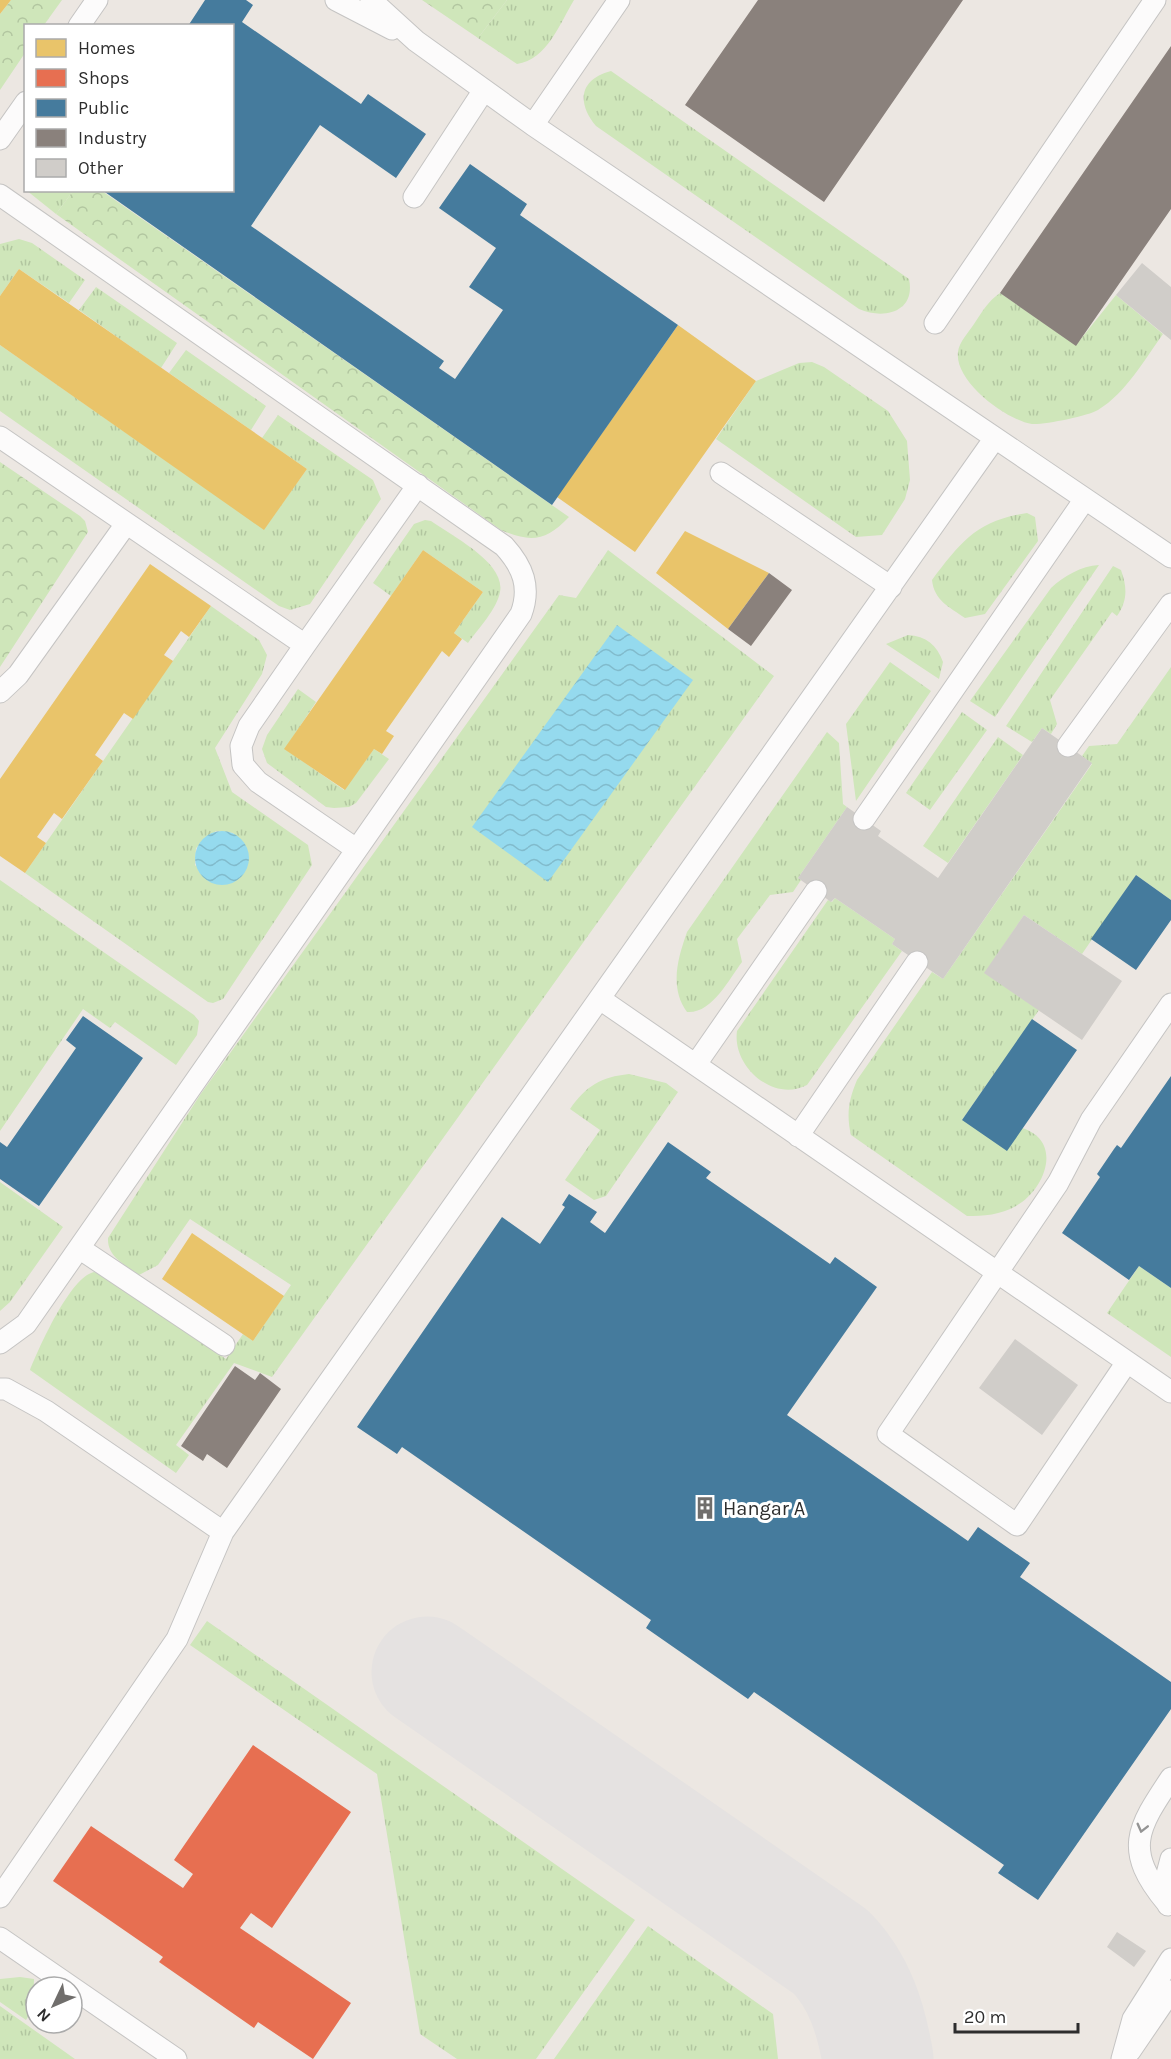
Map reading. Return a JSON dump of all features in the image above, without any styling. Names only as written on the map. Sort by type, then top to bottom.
[{"type":"lane","points":[[80,24],[97,0]]},
{"type":"lane","points":[[371,0],[416,41],[533,125],[1171,557]]},
{"type":"lane","points":[[533,125],[619,0]]},
{"type":"lane","points":[[935,323],[1155,0]]},
{"type":"lane","points":[[342,3],[416,41]]},
{"type":"lane","points":[[414,197],[484,90]]},
{"type":"lane","points":[[0,139],[24,105]]},
{"type":"lane","points":[[0,195],[504,546],[522,571],[527,599],[521,614],[26,1324],[14,1335],[0,1343]]},
{"type":"lane","points":[[0,437],[304,645]]},
{"type":"lane","points":[[0,1897],[177,1639],[223,1532],[995,438]]},
{"type":"lane","points":[[721,473],[891,587]]},
{"type":"lane","points":[[356,849],[258,782],[243,765],[241,746],[247,732],[304,645],[418,485]]},
{"type":"lane","points":[[864,819],[1085,499]]},
{"type":"lane","points":[[0,692],[18,675],[126,524]]},
{"type":"lane","points":[[1068,746],[1171,604]]},
{"type":"lane","points":[[696,1065],[816,891]]},
{"type":"lane","points":[[798,1136],[917,962]]},
{"type":"lane","points":[[600,999],[1171,1392]]},
{"type":"lane","points":[[1127,1362],[1017,1525],[888,1434],[1058,1183],[1091,1120],[1170,1010]]},
{"type":"lane","points":[[79,1248],[224,1345]]},
{"type":"lane","points":[[0,1389],[6,1389],[46,1411],[223,1532]]},
{"type":"lane","points":[[1169,1909],[1149,1881],[1138,1845],[1144,1819],[1171,1778]]},
{"type":"lane","points":[[1169,1909],[1166,1878],[1171,1859]]},
{"type":"lane","points":[[0,1938],[176,2059]]},
{"type":"lane","points":[[1124,2059],[1133,2019],[1171,1959]]},
{"type":"lane","points":[[1124,2059],[1171,1991]]},
{"type":"green space","points":[[11,0],[62,0],[45,24],[24,24],[24,54],[0,90],[0,14]]},
{"type":"green space","points":[[422,0],[507,0],[478,38]]},
{"type":"green space","points":[[507,0],[574,0],[545,48],[537,56],[517,64],[478,38]]},
{"type":"green space","points":[[611,71],[909,279],[908,299],[903,306],[888,313],[878,314],[859,309],[596,126],[586,108],[584,92],[593,80]]},
{"type":"green space","points":[[28,192],[72,192],[56,214]]},
{"type":"green space","points":[[72,192],[103,192],[569,517],[553,531],[538,537],[521,537],[501,530],[56,214]]},
{"type":"green space","points":[[19,239],[32,243],[85,280],[69,303],[19,269],[0,296],[0,244]]},
{"type":"green space","points":[[96,287],[177,343],[161,368],[79,310]]},
{"type":"green space","points":[[1000,293],[1076,345],[1116,295],[1163,334],[1126,385],[1098,410],[1066,420],[1032,424],[1009,415],[984,397],[964,375],[959,363],[958,352],[962,341],[986,307]]},
{"type":"green space","points":[[0,345],[264,529],[307,469],[262,438],[278,415],[373,480],[381,499],[310,604],[290,610],[279,606],[0,411]]},
{"type":"green space","points":[[186,350],[266,406],[251,430],[169,373]]},
{"type":"green space","points":[[812,362],[824,367],[888,411],[907,441],[910,480],[905,499],[882,535],[856,537],[716,439],[756,381],[799,363]]},
{"type":"green space","points":[[0,462],[80,516],[85,521],[88,532],[0,667]]},
{"type":"green space","points":[[1027,513],[1035,517],[1038,541],[985,614],[965,618],[943,602],[933,587],[932,580],[961,544],[982,528],[1009,517]]},
{"type":"green space","points":[[425,520],[431,521],[476,551],[495,571],[500,581],[500,592],[495,605],[468,643],[454,633],[483,592],[423,550],[391,596],[373,583],[414,524]]},
{"type":"green space","points":[[608,550],[774,676],[272,1377],[234,1363],[176,1445],[189,1455],[176,1473],[30,1370],[40,1346],[75,1286],[94,1272],[105,1276],[226,1359],[243,1334],[253,1341],[291,1285],[190,1219],[158,1265],[139,1275],[114,1255],[108,1238],[200,1095],[559,595],[576,598]]},
{"type":"green space","points":[[1099,565],[995,717],[970,701],[1051,588],[1073,572]]},
{"type":"green space","points":[[1113,566],[1121,570],[1124,582],[1125,599],[1121,610],[1117,616],[1112,612],[1050,700],[1057,724],[1051,734],[1042,728],[1032,742],[1006,726]]},
{"type":"green space","points":[[211,606],[259,640],[267,655],[262,674],[215,748],[232,792],[308,845],[312,865],[223,999],[213,1003],[208,1002],[25,873]],"holes":[[[216,831],[234,833],[195,866],[196,848]]]},
{"type":"green space","points":[[908,635],[930,642],[938,651],[943,662],[939,679],[886,644]]},
{"type":"green space","points":[[890,662],[931,691],[856,801],[846,724]]},
{"type":"green space","points":[[1171,667],[1171,900],[1136,875],[1082,954],[1024,915],[985,973],[1039,1010],[962,1120],[1008,1124],[1035,1134],[1043,1143],[1046,1166],[1035,1189],[1016,1206],[998,1213],[967,1216],[851,1135],[849,1113],[854,1087],[932,972],[943,979],[1092,764],[1082,756],[1089,746],[1117,744]]},
{"type":"green space","points":[[298,689],[316,702],[285,749],[344,790],[374,749],[389,759],[356,803],[349,807],[326,807],[267,763],[262,749],[267,735]]},
{"type":"green space","points":[[962,712],[987,730],[930,810],[906,793]]},
{"type":"green space","points":[[827,732],[839,743],[843,804],[847,807],[798,878],[801,880],[793,892],[770,895],[737,939],[742,962],[719,994],[704,1007],[687,1012],[678,993],[677,972],[687,932]]},
{"type":"green space","points":[[998,737],[1023,755],[948,863],[923,846]]},
{"type":"green space","points":[[0,880],[194,1015],[199,1021],[197,1035],[176,1065],[115,1022],[110,1028],[83,1009],[0,1131]]},
{"type":"green space","points":[[835,898],[895,939],[892,944],[902,951],[807,1085],[794,1089],[781,1089],[757,1078],[748,1068],[737,1044],[737,1031],[828,900],[832,902]]},
{"type":"green space","points":[[629,1074],[666,1083],[678,1092],[606,1196],[594,1200],[565,1180],[600,1130],[570,1109],[582,1094],[595,1084],[602,1080]]},
{"type":"green space","points":[[0,1182],[63,1227],[10,1302],[0,1311]]},
{"type":"green space","points":[[1139,1266],[1171,1288],[1171,1357],[1107,1313]]},
{"type":"green space","points":[[207,1621],[635,1920],[536,2059],[457,2059],[420,2034],[377,1774],[190,1645]]},
{"type":"green space","points":[[648,1926],[773,2014],[778,2059],[554,2059]]},
{"type":"green space","points":[[24,1978],[24,2019],[0,2002],[0,1979]]},
{"type":"green space","points":[[0,2006],[24,2023],[24,2035],[41,2035],[75,2059],[0,2059]]},
{"type":"water","points":[[617,625],[693,680],[548,882],[472,827]]},
{"type":"water","points":[[217,831],[227,831],[237,835],[245,843],[249,858],[245,873],[237,881],[227,885],[217,885],[207,881],[199,873],[195,863],[195,853],[199,843],[207,835]]},
{"type":"building: Homes","points":[[0,0],[11,0],[0,14]]},
{"type":"building: Homes","points":[[19,269],[307,469],[264,530],[0,345],[0,296]]},
{"type":"building: Homes","points":[[678,325],[756,381],[635,552],[557,497]]},
{"type":"building: Homes","points":[[685,531],[769,573],[728,629],[656,573]]},
{"type":"building: Homes","points":[[423,550],[483,592],[454,633],[462,639],[449,657],[442,651],[386,731],[394,736],[382,754],[374,749],[345,790],[284,749]]},
{"type":"building: Homes","points":[[150,564],[211,606],[189,637],[181,631],[164,655],[173,661],[133,719],[124,713],[95,755],[103,761],[62,819],[54,813],[37,837],[46,843],[25,873],[0,856],[0,779]]},
{"type":"building: Homes","points":[[192,1233],[284,1296],[253,1341],[162,1279]]},
{"type":"building: Shops","points":[[253,1745],[351,1812],[272,1928],[251,1913],[240,1928],[351,2003],[313,2059],[258,2022],[254,2028],[159,1962],[163,1957],[53,1881],[91,1826],[183,1888],[193,1874],[174,1860]]},
{"type":"building: Public","points":[[205,0],[246,0],[253,5],[242,22],[361,104],[368,94],[426,134],[396,178],[320,125],[251,226],[444,361],[439,368],[455,379],[503,310],[469,287],[496,248],[439,208],[470,164],[527,204],[520,215],[678,325],[552,505],[105,192],[234,192],[234,24],[189,24]]},
{"type":"building: Public","points":[[1136,875],[1171,900],[1171,920],[1136,970],[1091,939]]},
{"type":"building: Public","points":[[83,1016],[143,1058],[39,1206],[0,1179],[0,1142],[7,1147],[76,1048],[66,1040]]},
{"type":"building: Public","points":[[1032,1019],[1077,1050],[1007,1151],[962,1120]]},
{"type":"building: Public","points":[[1171,1076],[1171,1288],[1139,1266],[1129,1280],[1062,1233],[1100,1177],[1097,1174],[1114,1149],[1117,1145],[1121,1148]]},
{"type":"building: Public","name":"Hangar A","points":[[668,1142],[711,1172],[706,1178],[830,1264],[835,1257],[877,1287],[787,1415],[968,1541],[978,1527],[1030,1563],[1020,1577],[1171,1682],[1171,1709],[1038,1900],[998,1873],[1004,1865],[754,1692],[748,1699],[646,1628],[651,1620],[402,1447],[397,1454],[357,1427],[502,1217],[540,1244],[565,1207],[562,1205],[569,1194],[597,1212],[590,1222],[605,1233]]},
{"type":"building: Industry","points":[[758,0],[963,0],[824,202],[685,105]]},
{"type":"building: Industry","points":[[1171,46],[1171,209],[1076,346],[1000,293]]},
{"type":"building: Industry","points":[[769,573],[792,590],[751,646],[728,629]]},
{"type":"building: Industry","points":[[235,1366],[255,1380],[260,1373],[281,1389],[227,1468],[207,1454],[203,1461],[181,1446]]},
{"type":"building: Other","points":[[1142,263],[1171,287],[1171,340],[1116,295]]},
{"type":"building: Other","points":[[1042,728],[1092,763],[943,979],[892,944],[895,939],[835,898],[831,902],[798,878],[847,807],[881,831],[878,836],[938,878]]},
{"type":"building: Other","points":[[1024,915],[1122,981],[1082,1040],[984,973]]},
{"type":"building: Other","points":[[1015,1339],[1078,1385],[1042,1435],[979,1388]]},
{"type":"building: Other","points":[[1117,1932],[1146,1951],[1134,1967],[1107,1947]]},
{"type":"taxiway","points":[[427,1672],[831,1952],[857,1988],[868,2015],[878,2059]]},
{"type":"place","name":"Hangar A","points":[[705,1508]]}]
